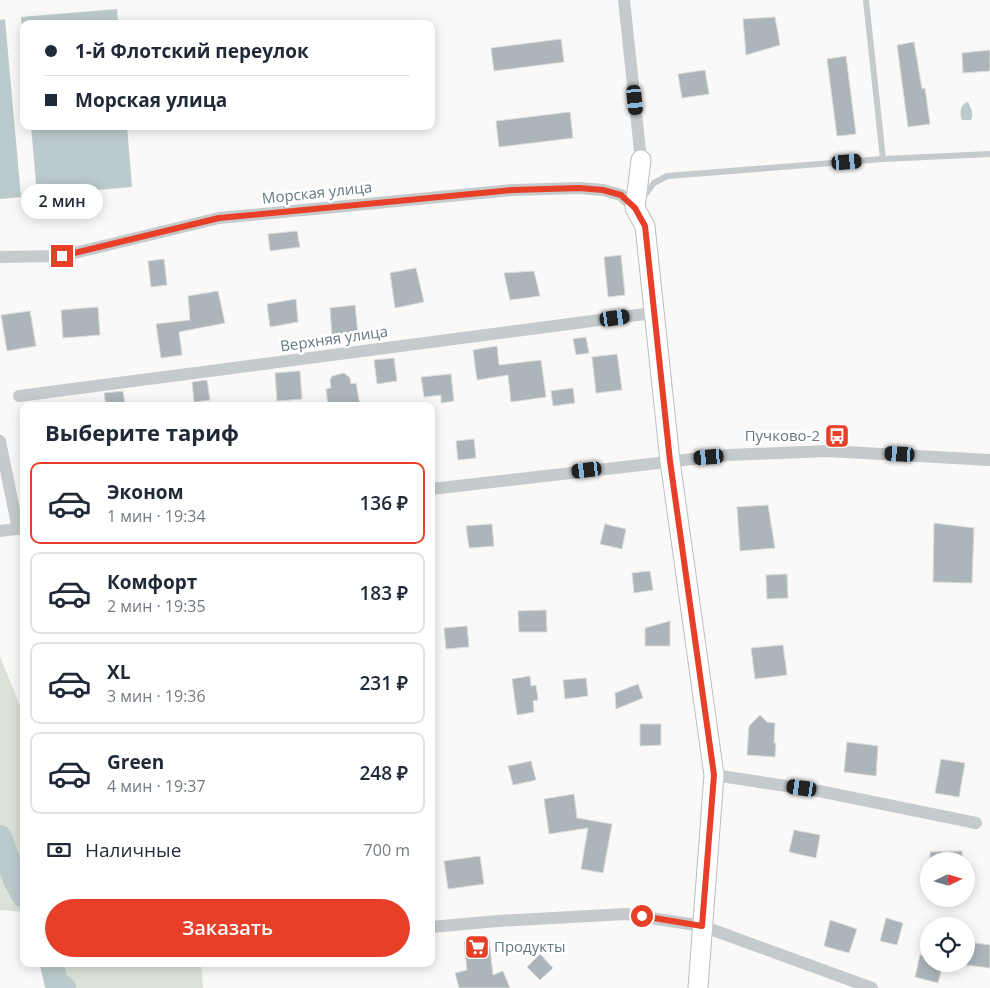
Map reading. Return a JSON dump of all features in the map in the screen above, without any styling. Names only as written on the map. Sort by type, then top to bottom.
[{"type":"street","points":[[624,0],[641,160],[635,208],[645,226],[670,461],[714,775],[698,988]]},
{"type":"street","name":"Морская улица","points":[[0,257],[62,256],[219,218],[513,190],[579,188],[603,190],[621,195],[635,208]]},
{"type":"street","name":"Верхняя улица","points":[[18,396],[653,313]]},
{"type":"street","points":[[0,441],[20,525]]},
{"type":"street","points":[[435,489],[728,455],[828,450],[990,460]]},
{"type":"street","points":[[0,531],[20,529]]},
{"type":"street","points":[[714,775],[819,791],[976,824]]},
{"type":"street","points":[[435,927],[626,914],[702,926],[872,988]]},
{"type":"lane","points":[[866,0],[883,159]]},
{"type":"lane","points":[[635,208],[654,183],[668,176],[883,159],[990,154]]},
{"type":"shaded area","points":[[117,9],[118,20],[21,20],[21,17]]},
{"type":"shaded area","points":[[5,19],[21,197],[0,199],[0,20]]},
{"type":"shaded area","points":[[968,102],[972,111],[972,118],[971,120],[962,120],[961,109]]},
{"type":"shaded area","points":[[31,130],[127,130],[132,187],[37,195]]},
{"type":"shaded area","points":[[0,656],[20,706],[20,912],[0,910]]},
{"type":"shaded area","points":[[62,967],[201,967],[203,988],[66,988]]},
{"type":"building","points":[[775,17],[780,45],[746,55],[743,19]]},
{"type":"building","points":[[561,39],[564,62],[494,71],[491,48]]},
{"type":"building","points":[[914,42],[922,89],[925,88],[930,124],[908,127],[897,45]]},
{"type":"building","points":[[990,50],[990,71],[963,73],[962,53]]},
{"type":"building","points":[[846,56],[856,134],[837,136],[827,59]]},
{"type":"building","points":[[705,70],[709,94],[682,98],[678,74]]},
{"type":"building","points":[[570,112],[573,138],[499,147],[496,121]]},
{"type":"building","points":[[297,231],[300,247],[270,251],[268,234]]},
{"type":"building","points":[[621,255],[625,295],[608,297],[604,257]]},
{"type":"building","points":[[164,259],[167,285],[151,287],[148,261]]},
{"type":"building","points":[[416,268],[424,302],[395,308],[390,273]]},
{"type":"building","points":[[534,271],[540,296],[510,300],[504,273]]},
{"type":"building","points":[[218,291],[225,323],[179,332],[182,355],[161,358],[156,324],[190,320],[188,296]]},
{"type":"building","points":[[296,299],[298,322],[270,327],[267,304]]},
{"type":"building","points":[[355,305],[358,334],[332,337],[330,308]]},
{"type":"building","points":[[98,307],[100,335],[63,338],[61,310]]},
{"type":"building","points":[[30,311],[36,346],[7,351],[1,315]]},
{"type":"building","points":[[586,337],[589,353],[576,355],[573,339]]},
{"type":"building","points":[[497,346],[499,365],[541,360],[546,397],[511,402],[508,375],[477,380],[473,350]]},
{"type":"building","points":[[617,354],[622,390],[596,393],[592,357]]},
{"type":"building","points":[[394,358],[397,381],[377,384],[374,360]]},
{"type":"building","points":[[300,371],[302,399],[277,401],[275,373]]},
{"type":"building","points":[[344,373],[350,378],[351,384],[356,383],[359,402],[328,402],[326,389],[331,388],[330,380],[332,376]]},
{"type":"building","points":[[451,374],[454,401],[441,403],[441,395],[424,397],[421,377]]},
{"type":"building","points":[[207,380],[210,400],[194,402],[192,382]]},
{"type":"building","points":[[573,388],[575,403],[553,406],[551,391]]},
{"type":"building","points":[[123,391],[124,402],[105,402],[104,393]]},
{"type":"building","points":[[474,439],[476,458],[458,460],[456,441]]},
{"type":"building","points":[[768,505],[775,548],[740,551],[737,507]]},
{"type":"building","points":[[934,523],[974,528],[972,583],[933,582]]},
{"type":"building","points":[[492,524],[494,546],[469,548],[466,526]]},
{"type":"building","points":[[605,524],[626,529],[622,549],[600,544]]},
{"type":"building","points":[[650,571],[653,590],[634,593],[632,573]]},
{"type":"building","points":[[787,574],[788,598],[767,599],[766,575]]},
{"type":"building","points":[[546,610],[547,632],[519,632],[518,611]]},
{"type":"building","points":[[670,621],[670,646],[645,646],[645,628]]},
{"type":"building","points":[[467,626],[469,647],[446,649],[444,628]]},
{"type":"building","points":[[783,645],[787,675],[755,679],[751,648]]},
{"type":"building","points":[[530,676],[531,686],[536,685],[538,700],[533,701],[534,712],[517,715],[512,679]]},
{"type":"building","points":[[586,678],[588,696],[565,699],[563,680]]},
{"type":"building","points":[[638,684],[643,698],[616,709],[615,693]]},
{"type":"building","points":[[760,715],[767,722],[775,723],[775,757],[747,755],[749,726]]},
{"type":"building","points":[[640,724],[661,724],[661,745],[640,746]]},
{"type":"building","points":[[847,742],[878,746],[876,776],[844,772]]},
{"type":"building","points":[[941,759],[965,763],[959,797],[935,793]]},
{"type":"building","points":[[531,761],[536,780],[513,785],[508,766]]},
{"type":"building","points":[[574,794],[577,818],[612,824],[603,873],[581,869],[588,828],[549,834],[544,799]]},
{"type":"building","points":[[794,830],[820,835],[816,858],[789,852]]},
{"type":"building","points":[[962,851],[962,852],[930,852]]},
{"type":"building","points":[[480,856],[484,884],[448,889],[444,861]]},
{"type":"building","points":[[886,918],[903,923],[897,945],[880,941]]},
{"type":"building","points":[[830,920],[857,929],[849,953],[824,946]]},
{"type":"building","points":[[489,939],[493,975],[503,971],[510,988],[459,988],[455,973],[467,970],[464,942]]},
{"type":"building","points":[[975,943],[990,945],[990,968],[975,966]]},
{"type":"building","points":[[540,954],[553,968],[540,980],[527,967]]},
{"type":"building","points":[[920,955],[920,972],[941,972],[938,983],[915,977]]},
{"type":"waterway","points":[[0,837],[20,889]]},
{"type":"waterway","points":[[53,967],[56,982],[64,988]]},
{"type":"place","name":"Пучково-2","points":[[837,436]]},
{"type":"place","name":"Продукты","points":[[477,947]]},
{"type":"route","points":[[62,256],[219,218],[513,190],[579,188],[603,190],[621,195],[635,208],[645,226],[670,461],[714,775],[702,926],[642,916]]}]
